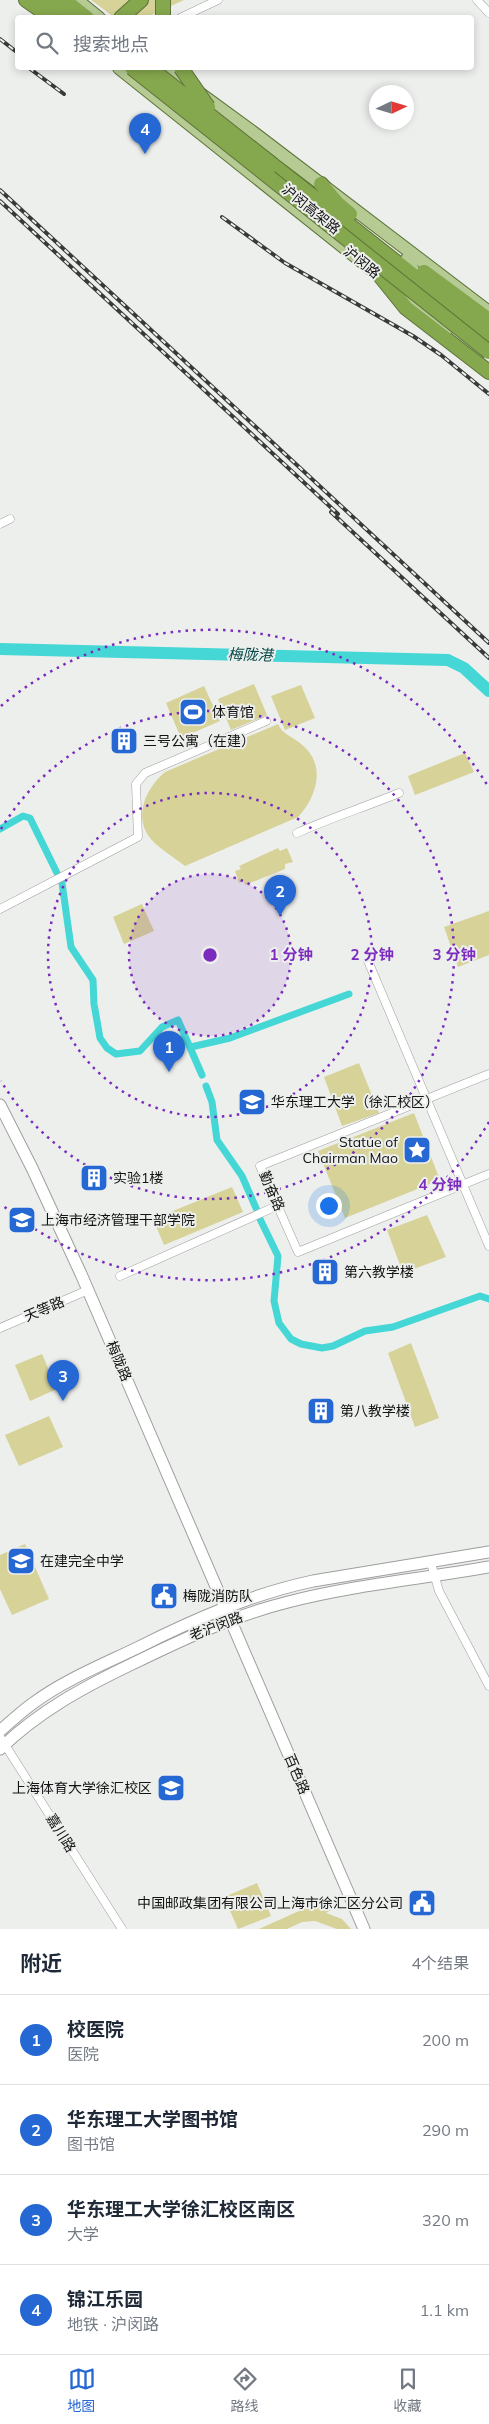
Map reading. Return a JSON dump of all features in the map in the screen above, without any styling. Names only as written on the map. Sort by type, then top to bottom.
[{"type":"highway","points":[[26,0],[48,15]]},
{"type":"highway","points":[[46,0],[64,15]]},
{"type":"highway","points":[[64,0],[83,15]]},
{"type":"highway","points":[[124,15],[141,0]]},
{"type":"highway","points":[[162,0],[163,15]]},
{"type":"highway","name":"沪闵高架路","points":[[135,70],[489,352]]},
{"type":"highway","name":"沪闵高架路","points":[[153,70],[489,333]]},
{"type":"highway","points":[[183,70],[219,122]]},
{"type":"highway","points":[[319,191],[337,203],[407,260],[419,273],[489,320]]},
{"type":"highway","points":[[381,277],[406,308],[489,372]]},
{"type":"main road","points":[[34,0],[52,15]]},
{"type":"main road","points":[[51,0],[68,15]]},
{"type":"main road","points":[[56,0],[76,15]]},
{"type":"main road","points":[[77,0],[95,15]]},
{"type":"main road","name":"沪闵路","points":[[122,70],[381,277],[489,360]]},
{"type":"main road","name":"沪闵路","points":[[168,70],[291,162],[319,191],[489,333]]},
{"type":"main road","name":"沪闵路","points":[[399,290],[386,275],[258,156],[271,161],[319,191],[489,312]]},
{"type":"main road","points":[[271,161],[291,162]]},
{"type":"main road","name":"梅陇路","points":[[0,1105],[49,1203],[88,1290],[230,1620]]},
{"type":"main road","name":"老沪闵路","points":[[0,1731],[32,1703],[70,1681],[196,1619],[225,1608],[286,1587],[489,1552]]},
{"type":"main road","name":"老沪闵路","points":[[2,1743],[76,1691],[201,1630],[316,1595],[489,1567]]},
{"type":"main road","name":"百色路","points":[[230,1620],[364,1929]]},
{"type":"street","points":[[186,15],[218,0]]},
{"type":"street","points":[[477,0],[489,13]]},
{"type":"street","points":[[0,524],[10,519]]},
{"type":"street","points":[[0,909],[138,837],[136,784],[145,772],[266,721]]},
{"type":"street","points":[[296,833],[399,793]]},
{"type":"street","points":[[368,961],[489,1246]]},
{"type":"street","name":"勤奋路","points":[[489,1074],[260,1166],[279,1205],[298,1252],[489,1174]]},
{"type":"street","points":[[120,1276],[279,1205]]},
{"type":"street","name":"天等路","points":[[0,1328],[88,1290]]},
{"type":"street","points":[[431,1562],[440,1591],[489,1686]]},
{"type":"street","name":"嘉川路","points":[[2,1743],[122,1929]]},
{"type":"shaded area","points":[[91,0],[184,0],[152,15],[111,15]]},
{"type":"shaded area","points":[[254,684],[267,715],[231,730],[218,699]]},
{"type":"shaded area","points":[[301,685],[315,718],[285,730],[271,696]]},
{"type":"shaded area","name":"体育馆","points":[[204,686],[220,721],[181,738],[166,703]]},
{"type":"shaded area","points":[[278,724],[285,733],[298,741],[309,752],[314,761],[316,781],[314,790],[305,809],[298,817],[185,866],[150,838],[142,821],[144,803],[152,786],[165,772]]},
{"type":"shaded area","points":[[465,753],[474,772],[415,795],[408,776]]},
{"type":"shaded area","points":[[278,848],[280,851],[287,848],[293,862],[285,864],[285,869],[245,885],[244,881],[239,883],[235,871],[241,869],[239,866]]},
{"type":"shaded area","points":[[142,904],[154,931],[124,944],[113,917]]},
{"type":"shaded area","points":[[489,911],[489,955],[458,967],[444,927]]},
{"type":"shaded area","points":[[359,1063],[379,1113],[342,1126],[324,1077]]},
{"type":"shaded area","points":[[414,1113],[440,1180],[345,1218],[318,1151]]},
{"type":"shaded area","points":[[232,1187],[243,1212],[164,1245],[153,1219]]},
{"type":"shaded area","points":[[427,1215],[446,1257],[403,1273],[387,1230]]},
{"type":"shaded area","points":[[411,1343],[439,1418],[415,1427],[388,1353]]},
{"type":"shaded area","points":[[42,1354],[57,1389],[30,1401],[15,1365]]},
{"type":"shaded area","points":[[49,1416],[63,1447],[19,1466],[5,1435]]},
{"type":"shaded area","points":[[25,1544],[49,1599],[12,1615],[0,1589],[0,1555]]},
{"type":"shaded area","points":[[257,1883],[271,1916],[238,1929],[224,1897]]},
{"type":"shaded area","points":[[330,1897],[334,1908],[326,1913],[342,1919],[351,1929],[337,1929],[315,1921],[302,1922],[287,1929],[259,1929]]},
{"type":"waterway","name":"梅陇港","points":[[0,649],[448,660],[464,668],[489,691]]},
{"type":"waterway","points":[[0,829],[23,816],[30,818],[57,873]]},
{"type":"waterway","points":[[62,883],[71,947],[93,980],[94,1004],[100,1038],[107,1048],[116,1054],[140,1051],[162,1027],[178,1020],[202,1075]]},
{"type":"waterway","points":[[191,1047],[230,1038],[349,994]]},
{"type":"waterway","points":[[206,1086],[212,1102],[217,1140],[242,1176],[256,1208]]},
{"type":"waterway","points":[[260,1219],[278,1256],[274,1301],[279,1323],[291,1339],[301,1344],[322,1348],[333,1346],[365,1331],[393,1327],[480,1296],[489,1299]]},
{"type":"railway","points":[[0,39],[15,51]]},
{"type":"railway","points":[[32,70],[64,94]]},
{"type":"railway","points":[[0,190],[489,643]]},
{"type":"railway","points":[[0,201],[338,514]]},
{"type":"railway","points":[[222,217],[285,263],[413,336],[441,355],[489,394]]},
{"type":"railway","points":[[331,512],[489,658]]},
{"type":"place","name":"锦江乐园","points":[[145,154]]},
{"type":"place","name":"体育馆","points":[[193,712]]},
{"type":"place","name":"三号公寓（在建）","points":[[124,741]]},
{"type":"place","name":"华东理工大学图书馆","points":[[280,916]]},
{"type":"place","name":"校医院","points":[[169,1072]]},
{"type":"place","name":"华东理工大学（徐汇校区）","points":[[252,1102]]},
{"type":"place","name":"Statue of Chairman Mao","points":[[417,1150]]},
{"type":"place","name":"实验1楼","points":[[94,1178]]},
{"type":"place","name":"上海市经济管理干部学院","points":[[22,1220]]},
{"type":"place","name":"第六教学楼","points":[[325,1272]]},
{"type":"place","name":"华东理工大学徐汇校区南区","points":[[63,1401]]},
{"type":"place","name":"第八教学楼","points":[[321,1411]]},
{"type":"place","name":"在建完全中学","points":[[21,1561]]},
{"type":"place","name":"梅陇消防队","points":[[164,1596]]},
{"type":"place","name":"上海体育大学徐汇校区","points":[[171,1788]]},
{"type":"place","name":"中国邮政集团有限公司上海市徐汇区分公司","points":[[422,1903]]}]
